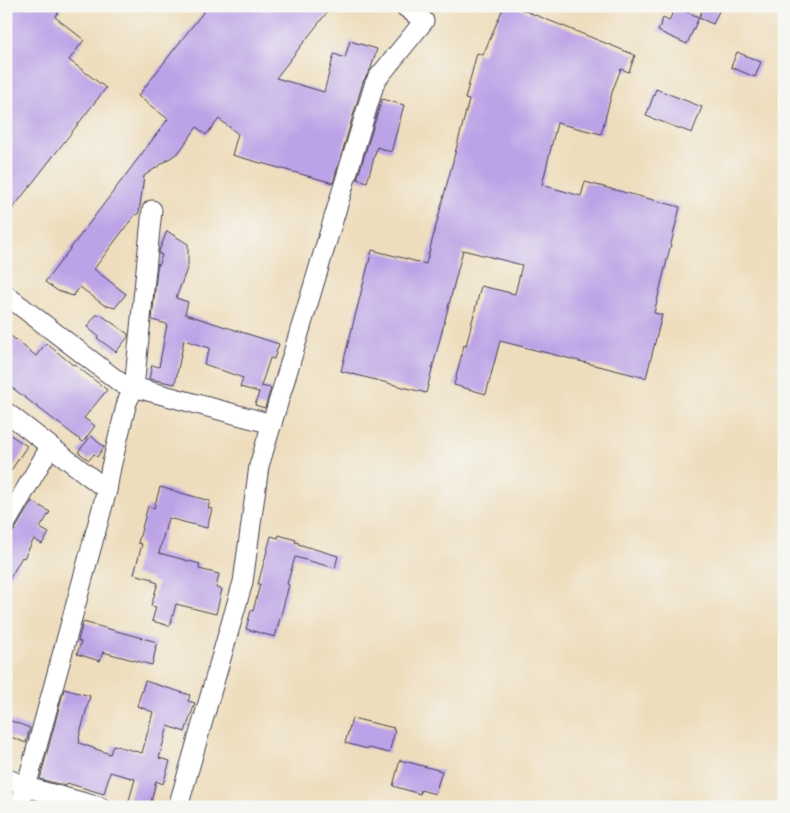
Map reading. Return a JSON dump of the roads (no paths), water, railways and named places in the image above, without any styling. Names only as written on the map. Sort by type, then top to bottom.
[{"type":"street","points":[[178,807],[243,582],[259,466],[374,85],[424,22],[425,13],[404,6]]},
{"type":"street","points":[[20,807],[108,490],[111,468],[127,402],[134,388],[152,210]]},
{"type":"street","points":[[6,296],[122,384],[272,424]]},
{"type":"street","points":[[6,412],[108,490]]},
{"type":"street","points":[[6,523],[50,447]]},
{"type":"street","points":[[6,778],[26,787],[100,807]]}]
